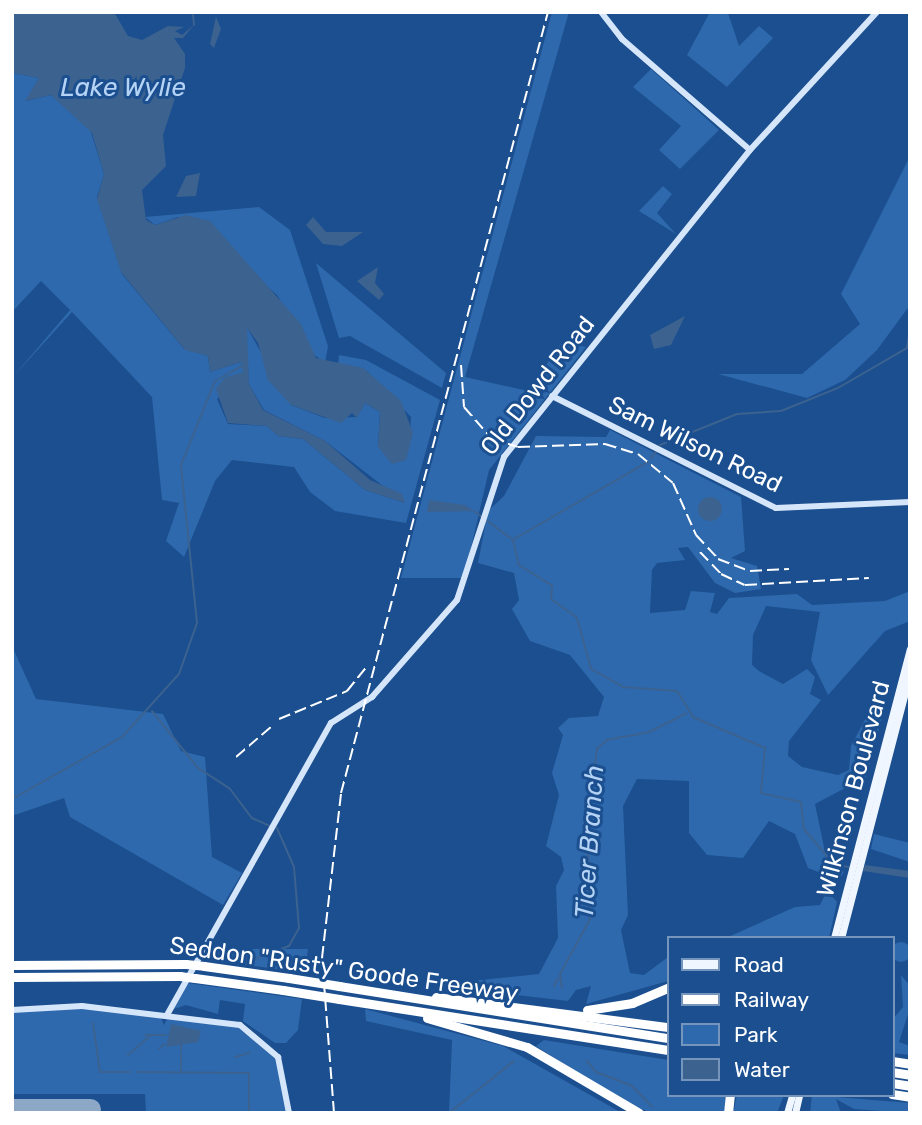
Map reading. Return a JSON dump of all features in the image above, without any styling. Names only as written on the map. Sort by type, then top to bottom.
[{"type":"highway","name":"Seddon \"Rusty\" Goode Freeway","points":[[12,965],[204,966],[666,1038]]},
{"type":"highway","name":"Seddon \"Rusty\" Goode Freeway","points":[[12,977],[180,976],[381,1005],[666,1052]]},
{"type":"highway","points":[[550,1008],[614,1008],[666,989]]},
{"type":"highway","points":[[389,993],[550,1008],[666,1027]]},
{"type":"highway","points":[[381,1005],[520,1044],[639,1113]]},
{"type":"main road","name":"Wilkinson Boulevard","points":[[840,936],[910,649]]},
{"type":"main road","name":"Wilkinson Boulevard","points":[[835,936],[910,674]]},
{"type":"main road","points":[[840,936],[848,888]]},
{"type":"street","points":[[601,12],[615,33],[750,149]]},
{"type":"street","name":"Old Dowd Road","points":[[167,1015],[331,723],[379,689],[457,600],[499,464],[750,149],[877,12]]},
{"type":"street","name":"Sam Wilson Road","points":[[552,396],[776,508],[910,502]]},
{"type":"street","points":[[12,1010],[72,1005],[233,1023],[263,1038],[284,1071],[289,1113]]},
{"type":"green space","points":[[552,12],[569,12],[465,377],[528,391],[562,342],[586,347],[489,470],[464,578],[401,578]]},
{"type":"green space","points":[[710,12],[728,13],[739,46],[759,26],[773,38],[727,87],[687,55]]},
{"type":"green space","points":[[651,69],[719,130],[680,169],[659,150],[681,126],[633,87]]},
{"type":"green space","points":[[12,73],[39,78],[26,101],[51,95],[90,129],[104,174],[97,197],[122,274],[184,349],[208,356],[210,372],[241,362],[244,372],[217,399],[228,424],[267,426],[278,436],[303,439],[365,490],[405,503],[325,441],[264,410],[249,384],[246,326],[291,405],[325,418],[357,417],[365,403],[380,412],[378,447],[409,448],[411,417],[367,371],[338,365],[339,355],[366,360],[440,400],[406,523],[335,511],[310,492],[294,467],[232,460],[215,481],[184,557],[166,541],[179,503],[162,500],[152,397],[72,312],[12,378],[70,310],[41,281],[12,312]]},
{"type":"green space","points":[[910,156],[910,305],[877,350],[845,380],[807,398],[718,374],[802,374],[860,324],[841,294]]},
{"type":"green space","points":[[663,186],[672,194],[657,213],[676,234],[639,211]]},
{"type":"green space","points":[[259,207],[290,230],[328,346],[325,363],[313,354],[277,295],[242,264],[210,221],[178,217],[155,225],[145,217]]},
{"type":"green space","points":[[316,263],[446,373],[442,388],[350,336],[339,338]]},
{"type":"green space","points":[[610,430],[741,497],[745,551],[731,558],[757,566],[761,589],[735,593],[715,583],[688,547],[678,548],[685,560],[657,563],[652,570],[650,613],[685,610],[691,591],[715,593],[710,612],[717,614],[729,598],[797,594],[812,605],[885,601],[910,591],[910,621],[885,631],[828,695],[811,660],[820,612],[766,606],[753,635],[752,665],[759,671],[783,684],[807,669],[815,677],[810,694],[821,700],[789,741],[788,756],[802,767],[838,775],[849,770],[851,746],[871,708],[884,710],[866,777],[815,804],[825,852],[844,872],[839,880],[808,868],[795,834],[769,821],[743,858],[707,855],[689,833],[689,781],[637,779],[623,806],[628,915],[621,930],[630,973],[644,975],[666,958],[666,982],[586,1004],[591,986],[576,990],[568,1001],[433,985],[539,974],[558,938],[556,886],[564,870],[561,857],[546,846],[559,795],[552,773],[563,735],[558,728],[569,718],[598,716],[604,697],[570,655],[530,641],[512,609],[519,600],[514,573],[478,563],[488,511],[504,496],[536,436],[606,437]]},
{"type":"green space","points":[[12,646],[36,699],[163,714],[181,751],[205,757],[212,857],[242,873],[223,905],[70,817],[64,798],[12,816]]},
{"type":"green space","points":[[874,834],[910,843],[910,862],[871,849]]},
{"type":"green space","points":[[827,891],[837,902],[829,936],[730,936],[795,907],[820,905]]},
{"type":"green space","points":[[901,942],[910,948],[908,959],[901,962],[894,959],[894,945]]},
{"type":"green space","points":[[213,949],[308,949],[305,973],[209,960]]},
{"type":"green space","points":[[901,975],[910,986],[910,1008],[899,1042],[910,1046],[910,1055],[894,1053],[894,1018],[903,1007]]},
{"type":"green space","points":[[187,983],[302,999],[298,1030],[286,1043],[275,1043],[243,1021],[245,1004],[220,1000],[218,1014],[186,1005],[174,1009]]},
{"type":"green space","points":[[84,1008],[161,1018],[164,1025],[167,1019],[238,1027],[277,1060],[287,1113],[146,1113],[145,1094],[12,1094],[12,1012]]},
{"type":"green space","points":[[365,1009],[503,1046],[622,1113],[449,1113],[452,1040],[366,1021]]},
{"type":"green space","points":[[544,1040],[666,1060],[666,1097],[726,1097],[724,1113],[654,1113],[630,1106],[536,1046]]},
{"type":"green space","points":[[737,1097],[783,1097],[777,1113],[733,1113]]},
{"type":"green space","points":[[812,1097],[910,1103],[910,1113],[854,1109],[836,1099],[841,1113],[810,1113]]},
{"type":"water","name":"Lake Wylie","points":[[12,12],[114,12],[128,36],[142,40],[168,26],[184,27],[175,31],[182,35],[194,25],[183,38],[174,38],[185,54],[185,68],[163,135],[166,166],[142,190],[146,220],[155,225],[186,215],[210,221],[301,324],[316,358],[363,368],[401,401],[413,433],[406,460],[392,464],[378,447],[380,412],[365,403],[357,418],[352,413],[341,423],[291,405],[268,380],[258,343],[247,328],[249,384],[263,410],[325,441],[370,480],[402,494],[405,503],[365,490],[303,439],[278,436],[267,426],[228,423],[216,389],[224,378],[243,372],[241,362],[210,372],[208,356],[185,350],[121,272],[97,199],[104,174],[92,133],[51,95],[25,101],[39,78],[12,73]]},
{"type":"water","points":[[216,17],[221,29],[214,48],[210,44]]},
{"type":"water","points":[[200,173],[196,196],[176,197],[186,176]]},
{"type":"water","points":[[313,217],[326,232],[363,232],[342,246],[323,244],[306,225]]},
{"type":"water","points":[[378,267],[375,283],[384,294],[379,300],[357,281]]},
{"type":"water","points":[[685,316],[671,345],[654,349],[650,335]]},
{"type":"water","points":[[710,497],[721,504],[722,509],[715,520],[710,521],[699,514],[698,509],[705,498]]},
{"type":"water","points":[[429,500],[465,505],[474,511],[427,512]]},
{"type":"water","points":[[865,865],[910,871],[910,878],[863,871]]},
{"type":"water","points":[[171,1024],[201,1031],[198,1042],[166,1047]]},
{"type":"waterway","points":[[193,15],[194,25]]},
{"type":"waterway","points":[[660,445],[737,414],[781,411],[838,388],[907,348],[910,330]]},
{"type":"waterway","points":[[12,799],[122,737],[179,674],[197,623],[181,465],[215,381],[242,366]]},
{"type":"waterway","points":[[651,458],[656,452]]},
{"type":"waterway","points":[[514,539],[648,462]]},
{"type":"waterway","points":[[474,511],[513,540],[519,565],[552,586],[551,599],[577,618],[591,669],[623,687],[677,691],[693,717],[765,748],[761,793],[801,802],[804,829],[831,861]]},
{"type":"waterway","points":[[152,711],[198,768],[230,789],[252,818],[270,826]]},
{"type":"waterway","name":"Ticer Branch","points":[[562,988],[560,974],[590,919],[587,830],[597,749],[607,740],[649,732],[687,713]]},
{"type":"waterway","points":[[244,963],[289,946],[299,928],[294,867],[277,828]]},
{"type":"waterway","points":[[843,866],[849,867]]},
{"type":"waterway","points":[[554,986],[558,978]]},
{"type":"waterway","points":[[93,1023],[100,1072],[129,1072]]},
{"type":"waterway","points":[[145,1035],[166,1035]]},
{"type":"waterway","points":[[128,1055],[151,1035]]},
{"type":"waterway","points":[[159,1049],[164,1044]]},
{"type":"waterway","points":[[181,1044],[181,1051]]},
{"type":"waterway","points":[[235,1057],[249,1053]]},
{"type":"waterway","points":[[181,1054],[181,1071]]},
{"type":"waterway","points":[[449,1113],[514,1061]]},
{"type":"waterway","name":"Ticer Branch","points":[[587,1061],[596,1072],[632,1086],[652,1107]]},
{"type":"waterway","points":[[137,1072],[249,1073],[249,1113]]},
{"type":"taxiway","points":[[25,1109],[38,1113]]},
{"type":"taxiway","points":[[66,1109],[76,1113]]},
{"type":"runway","points":[[12,1109],[90,1109]]},
{"type":"railway","points":[[334,1113],[322,958],[341,793],[548,12]]},
{"type":"railway","points":[[461,365],[464,407],[492,439],[518,447],[605,444],[638,454],[673,483],[696,535],[718,559],[750,571],[789,569]]},
{"type":"railway","points":[[700,552],[721,574],[745,585],[869,578]]},
{"type":"railway","points":[[279,719],[347,691],[368,665]]},
{"type":"railway","points":[[236,757],[272,726]]}]
